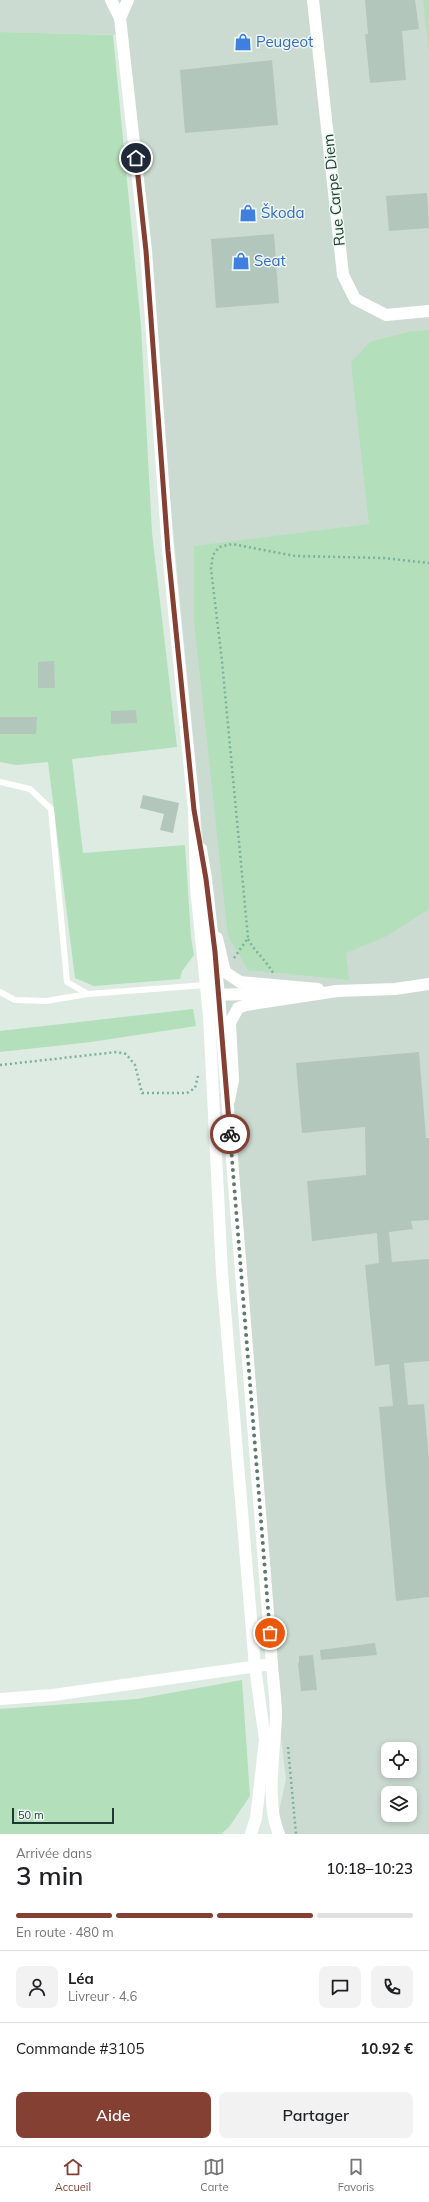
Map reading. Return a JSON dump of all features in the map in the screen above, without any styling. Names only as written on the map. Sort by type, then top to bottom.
[{"type":"main road","points":[[111,0],[120,18],[146,251],[168,551],[194,810],[210,912],[218,990],[276,1715],[273,1749],[274,1822],[279,1834]]},
{"type":"main road","points":[[120,18],[128,0]]},
{"type":"main road","name":"Rue Carpe Diem","points":[[313,0],[343,275],[355,299],[386,315],[429,311]]},
{"type":"main road","points":[[194,810],[196,887],[205,990],[209,1016],[222,1273],[255,1667],[265,1740],[256,1818],[252,1834]]},
{"type":"main road","points":[[210,912],[225,972],[240,982],[338,991]]},
{"type":"main road","points":[[205,990],[338,991],[395,988],[429,984]]},
{"type":"main road","points":[[228,1110],[233,1080],[230,1023],[238,1008],[338,991]]},
{"type":"main road","points":[[0,1699],[53,1695],[272,1664]]},
{"type":"lane","points":[[0,782],[30,789],[51,809],[67,982],[88,994]]},
{"type":"lane","points":[[0,992],[15,1000],[46,1001],[88,994],[205,990]]},
{"type":"path","points":[[232,544],[295,556],[383,558],[429,563]]},
{"type":"shaded area","points":[[0,0],[429,0],[429,1834],[274,1834],[286,1779],[272,1664],[210,912],[146,251],[122,35],[0,32]]},
{"type":"green space","points":[[423,0],[429,0],[429,54]]},
{"type":"green space","points":[[0,32],[113,35],[141,326],[152,533],[177,747],[72,759],[83,853],[185,845],[191,937],[194,955],[182,971],[180,979],[94,986],[75,978],[48,762],[16,765],[0,762]]},
{"type":"green space","points":[[429,330],[429,909],[387,936],[346,953],[349,980],[248,970],[228,936],[194,621],[194,546],[369,524],[351,362],[370,342],[408,332]]},
{"type":"green space","points":[[193,1009],[196,1026],[91,1042],[0,1052],[0,1031]]},
{"type":"green space","points":[[242,1680],[250,1796],[229,1827],[221,1834],[0,1834],[0,1709],[137,1699]]},
{"type":"building","points":[[365,0],[415,0],[419,29],[402,31],[406,80],[370,83],[365,34],[368,34]]},
{"type":"building","points":[[272,60],[278,125],[185,133],[180,70]]},
{"type":"building","points":[[427,193],[429,228],[389,231],[386,196]]},
{"type":"building","points":[[274,234],[279,303],[216,308],[211,239]]},
{"type":"building","points":[[54,661],[55,688],[38,688],[38,662]]},
{"type":"building","points":[[136,710],[137,723],[111,724],[111,711]]},
{"type":"building","points":[[0,717],[37,717],[36,734],[0,734]]},
{"type":"building","points":[[143,795],[179,803],[173,833],[160,830],[164,814],[140,808]]},
{"type":"building","points":[[419,1052],[426,1138],[429,1138],[429,1220],[411,1221],[413,1229],[389,1232],[392,1262],[429,1259],[429,1361],[404,1363],[408,1405],[424,1404],[429,1460],[429,1597],[396,1601],[379,1407],[393,1406],[389,1364],[375,1366],[365,1265],[379,1263],[377,1233],[312,1241],[307,1181],[366,1175],[365,1127],[302,1133],[296,1063]]},
{"type":"building","points":[[375,1643],[377,1655],[321,1660],[320,1650]]},
{"type":"building","points":[[313,1655],[317,1690],[301,1691],[298,1663],[299,1656]]},
{"type":"way so far","points":[[230,1134],[270,1633]]},
{"type":"place","name":"Peugeot","points":[[243,42]]},
{"type":"place","name":"Škoda","points":[[248,213]]},
{"type":"place","name":"Seat","points":[[241,261]]},
{"type":"route","points":[[136,158],[146,251],[168,551],[194,810],[206,879],[215,952],[230,1134]]}]
